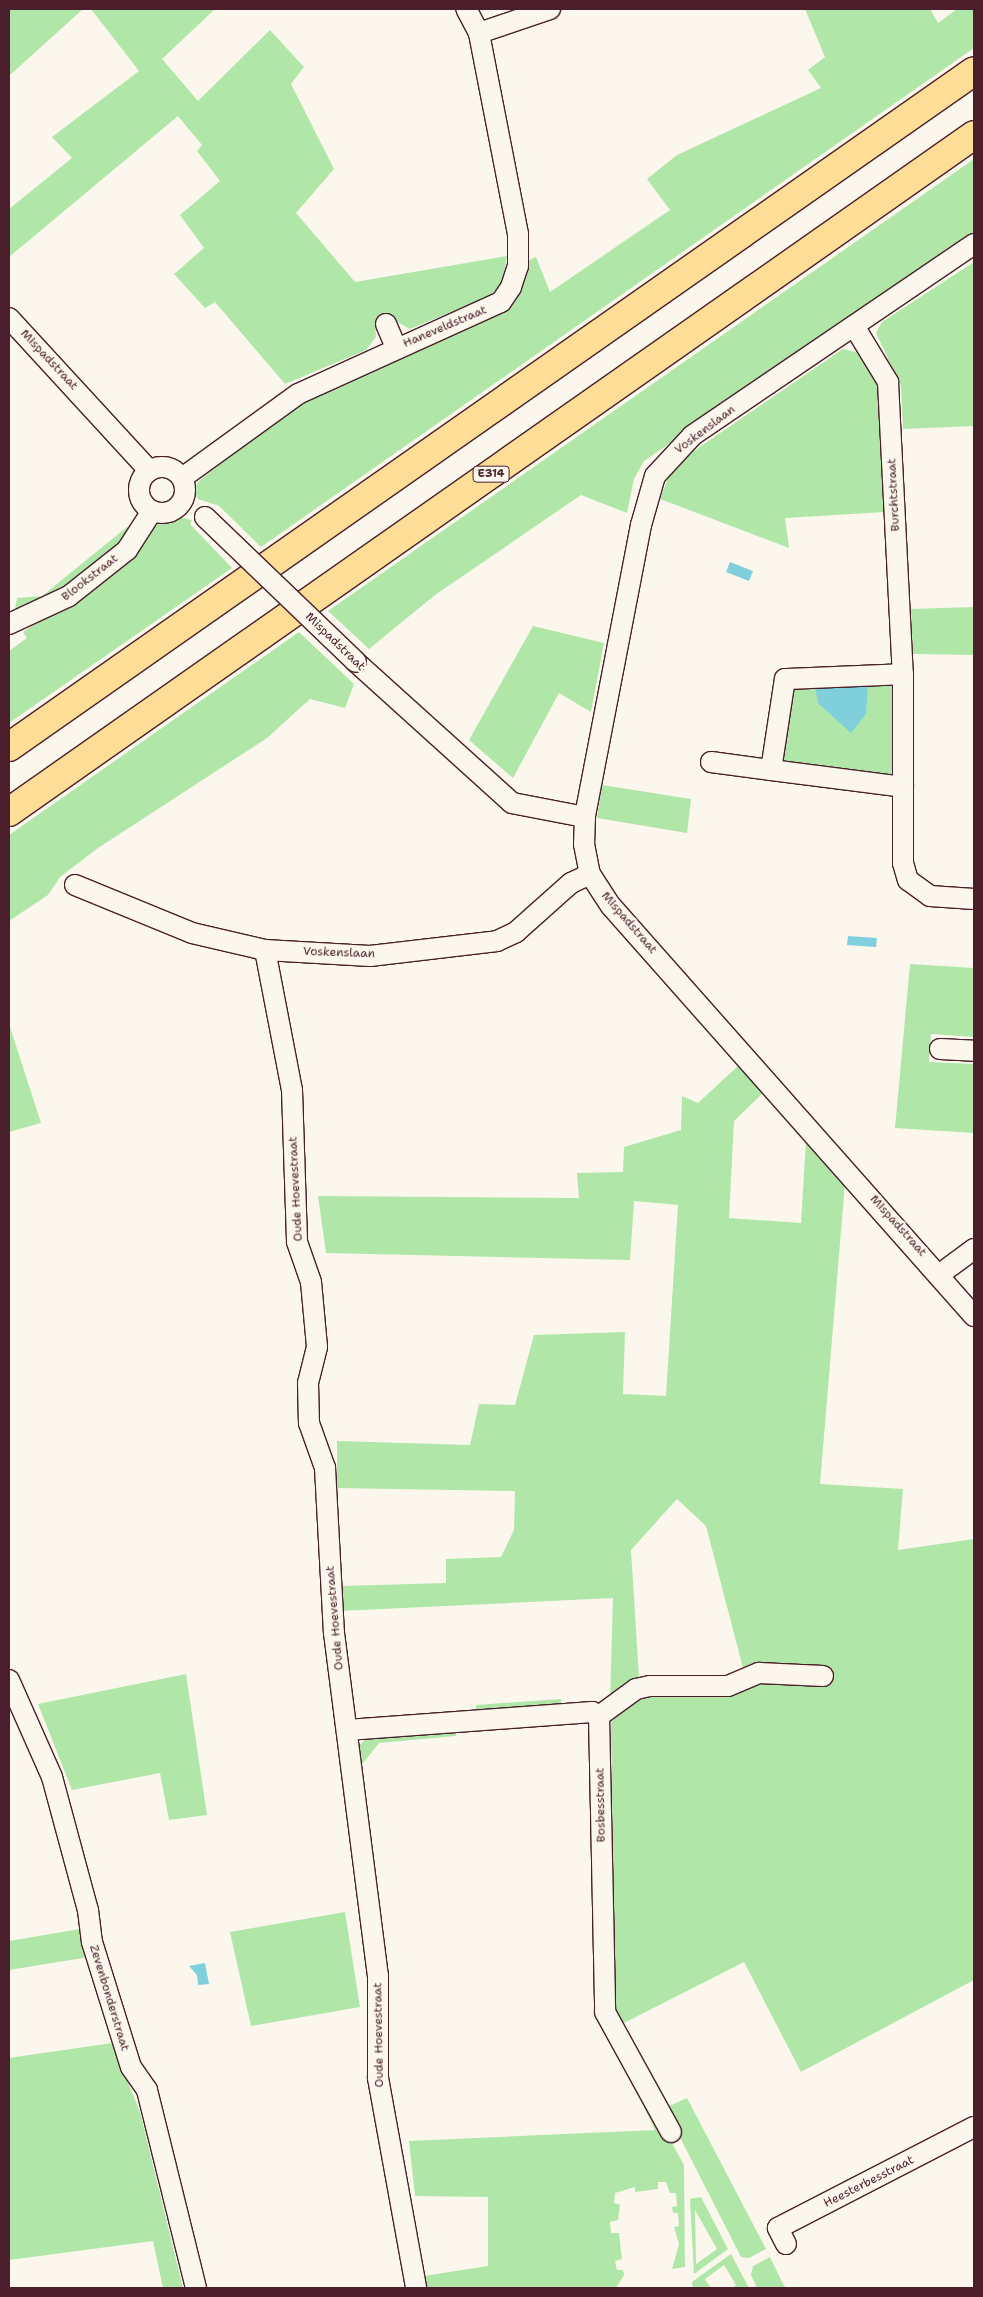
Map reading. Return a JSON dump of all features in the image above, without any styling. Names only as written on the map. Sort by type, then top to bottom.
[{"type":"highway","points":[[9,747],[974,70]]},
{"type":"highway","name":"E314","points":[[9,812],[974,136]]},
{"type":"street","name":"Haneveldstraat","points":[[182,478],[298,394],[396,348],[502,302],[518,266],[508,176],[479,33],[466,9]]},
{"type":"street","points":[[479,33],[550,9]]},
{"type":"street","name":"Voskenslaan","points":[[585,817],[651,483],[668,458],[692,436],[974,244]]},
{"type":"street","name":"Mispadstraat","points":[[9,318],[149,470]]},
{"type":"street","points":[[386,324],[396,348]]},
{"type":"street","name":"Burchtstraat","points":[[854,326],[888,382],[903,674],[903,863],[908,880],[930,896],[974,899]]},
{"type":"street","points":[[171,468],[182,478],[181,502],[168,512],[152,510],[142,501],[139,488],[149,470],[171,468]]},
{"type":"street","name":"Mispadstraat","points":[[181,502],[206,517],[356,662],[512,803],[585,817],[590,874],[612,906],[940,1274],[974,1316]]},
{"type":"street","name":"Blookstraat","points":[[9,624],[69,596],[126,550],[152,510]]},
{"type":"street","points":[[771,770],[785,679],[903,674]]},
{"type":"street","points":[[711,762],[903,787]]},
{"type":"street","name":"Voskenslaan","points":[[75,885],[192,933],[265,950],[370,956],[497,941],[516,932],[571,883],[590,874]]},
{"type":"street","name":"Oude Hoevestraat","points":[[265,950],[292,1090],[297,1242],[312,1282],[317,1347],[308,1383],[309,1423],[325,1468],[334,1633],[378,1975],[378,2078],[416,2288]]},
{"type":"street","points":[[940,1049],[974,1052]]},
{"type":"street","points":[[940,1274],[974,1249]]},
{"type":"street","points":[[347,1730],[592,1712],[599,1716],[636,1689],[728,1686],[759,1673],[823,1676]]},
{"type":"street","name":"Zevenbonderstraat","points":[[9,1680],[52,1777],[88,1910],[92,1942],[131,2067],[147,2090],[196,2288]]},
{"type":"street","name":"Bosbesstraat","points":[[599,1716],[605,2012],[671,2132]]},
{"type":"street","name":"Heesterbesstraat","points":[[786,2244],[778,2228],[974,2127]]},
{"type":"green space","points":[[9,9],[83,9],[9,76]]},
{"type":"green space","points":[[91,9],[215,9],[162,59],[198,101],[270,30],[304,67],[291,84],[334,169],[296,213],[355,282],[507,256],[502,283],[490,296],[410,329],[394,320],[375,322],[376,337],[366,350],[285,384],[215,302],[205,308],[174,274],[204,248],[180,215],[220,181],[197,151],[202,145],[178,116],[9,257],[9,209],[72,158],[52,137],[139,71]]},
{"type":"green space","points":[[805,9],[930,9],[938,23],[957,9],[974,9],[974,48],[261,547],[219,506],[198,499],[194,490],[199,481],[299,402],[501,311],[527,261],[536,257],[550,292],[670,210],[647,179],[677,155],[821,88],[808,70],[825,57]]},
{"type":"green space","points":[[974,159],[974,233],[644,461],[634,479],[627,513],[581,495],[435,595],[369,649],[328,611]]},
{"type":"green space","points":[[974,262],[974,426],[903,429],[901,386],[876,333],[882,322]]},
{"type":"green space","points":[[843,349],[860,353],[881,387],[885,512],[785,518],[789,548],[660,499],[670,473],[685,457]]},
{"type":"green space","points":[[179,517],[192,520],[190,524],[232,568],[9,723],[9,651],[27,638],[23,632],[113,572],[159,523]]},
{"type":"green space","points":[[132,523],[137,524],[133,531],[85,573],[43,598],[15,609],[17,598],[42,596]]},
{"type":"green space","points":[[974,607],[974,655],[913,654],[911,609]]},
{"type":"green space","points":[[533,626],[604,643],[591,712],[559,693],[513,778],[469,740]]},
{"type":"green space","points":[[299,632],[354,684],[345,708],[310,699],[267,738],[98,848],[60,877],[48,895],[9,921],[9,835]]},
{"type":"green space","points":[[886,680],[896,688],[895,770],[887,778],[779,762],[789,690],[796,684]]},
{"type":"green space","points":[[602,785],[691,799],[687,833],[597,818]]},
{"type":"green space","points":[[910,964],[974,968],[974,1037],[931,1034],[929,1062],[974,1064],[974,1133],[895,1128]]},
{"type":"green space","points":[[9,1024],[41,1123],[9,1132]]},
{"type":"green space","points":[[738,1066],[763,1093],[734,1121],[729,1218],[801,1223],[806,1140],[845,1183],[820,1484],[903,1489],[898,1550],[974,1539],[974,1980],[801,2072],[744,1962],[622,2024],[615,2010],[611,1722],[638,1693],[759,1676],[829,1673],[743,1668],[706,1526],[677,1499],[631,1550],[639,1678],[610,1702],[613,1598],[339,1611],[341,1586],[446,1583],[446,1559],[501,1557],[514,1530],[515,1491],[337,1488],[337,1441],[470,1445],[479,1404],[515,1405],[534,1335],[625,1332],[623,1394],[666,1396],[678,1205],[634,1201],[630,1260],[326,1253],[318,1196],[579,1198],[577,1173],[623,1172],[624,1147],[681,1130],[682,1096],[698,1103]]},
{"type":"green space","points":[[186,1674],[207,1815],[169,1820],[160,1773],[72,1790],[38,1704]]},
{"type":"green space","points":[[561,1699],[562,1708],[476,1715],[476,1705]]},
{"type":"green space","points":[[455,1728],[456,1736],[379,1743],[360,1767],[356,1749],[367,1737]]},
{"type":"green space","points":[[345,1912],[360,2007],[251,2026],[230,1932]]},
{"type":"green space","points":[[80,1929],[89,1957],[9,1970],[9,1941]]},
{"type":"green space","points":[[112,2043],[140,2112],[183,2288],[163,2288],[153,2241],[9,2260],[9,2058]]},
{"type":"green space","points":[[637,2080],[684,2165],[685,2267],[672,2269],[679,2244],[674,2227],[679,2226],[678,2213],[673,2213],[672,2207],[677,2206],[676,2193],[670,2193],[666,2182],[658,2182],[658,2189],[635,2192],[635,2187],[615,2193],[614,2203],[620,2205],[618,2220],[610,2222],[611,2233],[619,2233],[622,2259],[615,2261],[617,2270],[623,2270],[624,2275],[616,2288],[426,2288],[424,2276],[488,2266],[488,2197],[415,2196],[409,2141],[655,2130],[632,2082]]},
{"type":"green space","points":[[687,2098],[766,2249],[749,2258],[741,2257],[665,2108]]},
{"type":"green space","points":[[701,2197],[728,2249],[694,2274],[690,2199]],"holes":[[[695,2210],[717,2249],[696,2264]]]},
{"type":"green space","points":[[731,2254],[749,2288],[732,2288],[736,2285],[724,2265],[705,2279],[711,2288],[693,2288],[692,2282]]},
{"type":"green space","points":[[770,2257],[786,2288],[757,2288],[751,2275],[753,2266]]},
{"type":"water","points":[[730,562],[753,571],[749,581],[726,572]]},
{"type":"water","points":[[868,684],[866,714],[851,733],[818,703],[815,687]]},
{"type":"water","points":[[848,936],[877,938],[876,947],[847,945]]},
{"type":"water","points":[[205,1963],[209,1984],[198,1985],[197,1975],[189,1966]]}]
